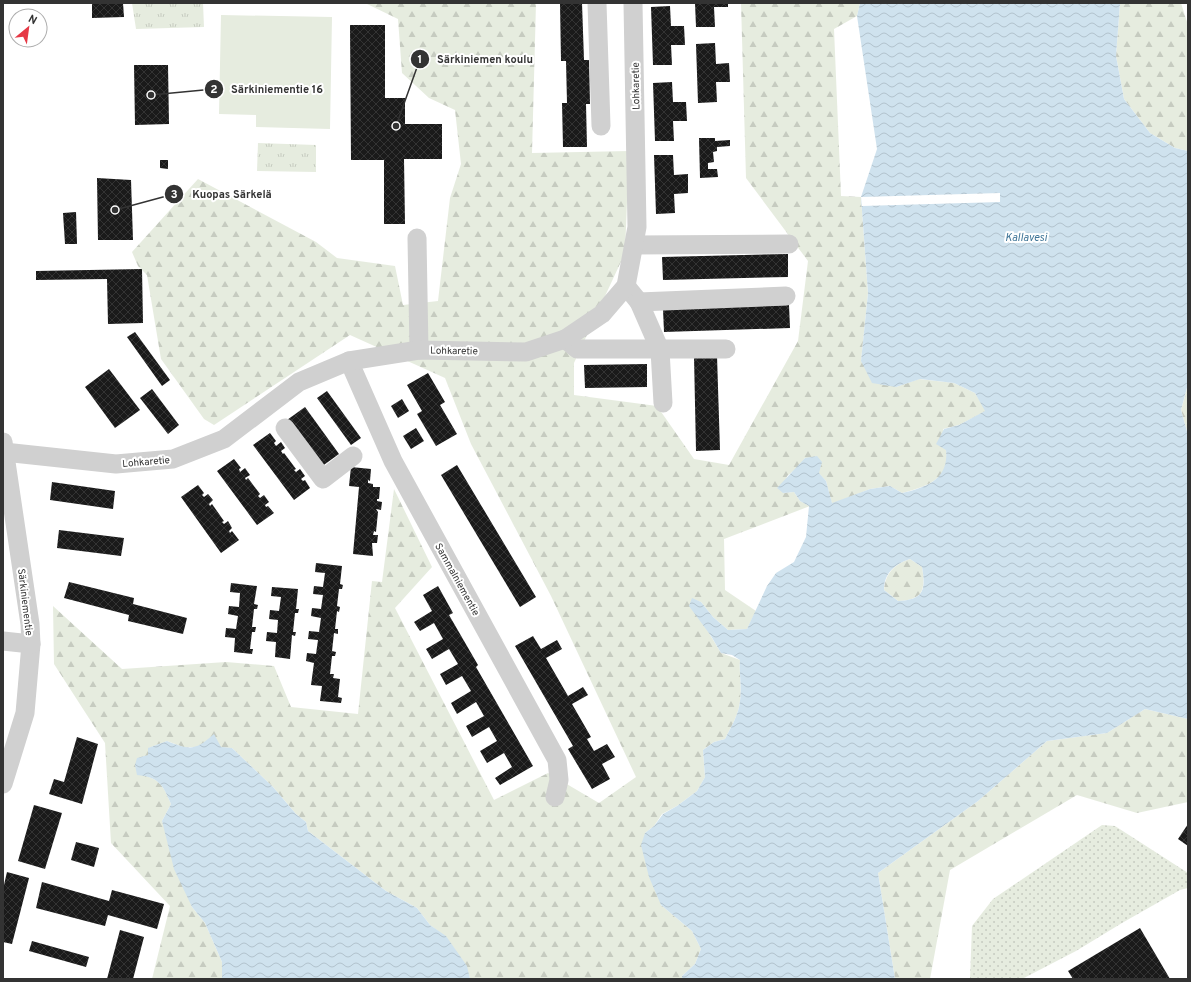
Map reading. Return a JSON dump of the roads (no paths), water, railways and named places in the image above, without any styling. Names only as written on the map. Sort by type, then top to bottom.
[{"type":"street","points":[[598,3],[601,126]]},
{"type":"street","name":"Lohkaretie","points":[[4,447],[116,464],[173,459],[224,439],[299,382],[349,361],[420,350],[526,352],[565,339],[602,314],[626,286],[637,227],[633,3]]},
{"type":"street","points":[[416,238],[420,350]]},
{"type":"street","points":[[634,245],[789,244]]},
{"type":"street","points":[[626,286],[639,302],[660,350],[663,403]]},
{"type":"street","points":[[639,302],[786,296]]},
{"type":"street","points":[[565,339],[578,349],[726,349]]},
{"type":"street","name":"Sammalniementie","points":[[349,361],[393,461],[557,760],[559,780],[555,797]]},
{"type":"street","points":[[285,428],[323,479],[352,456]]},
{"type":"street","name":"Särkiniementie","points":[[3,784],[25,713],[31,644],[30,624],[4,447]]},
{"type":"street","points":[[3,641],[31,644]]},
{"type":"water","name":"Kallavesi","points":[[860,3],[1120,3],[1116,56],[1124,99],[1150,133],[1175,148],[1188,151],[1188,384],[1181,410],[1188,435],[1188,719],[1145,709],[1107,733],[1047,741],[978,801],[878,873],[895,979],[682,979],[682,976],[695,964],[701,949],[692,931],[661,905],[649,877],[641,845],[645,833],[654,826],[663,814],[677,806],[697,791],[705,777],[703,750],[714,742],[725,739],[738,711],[741,691],[740,660],[732,655],[721,653],[711,636],[689,606],[692,598],[701,602],[713,617],[728,630],[747,629],[767,586],[776,573],[794,562],[806,537],[809,506],[800,501],[794,492],[783,493],[777,488],[805,458],[817,456],[822,462],[819,473],[826,481],[832,503],[870,489],[890,486],[902,493],[911,491],[934,480],[940,475],[944,468],[946,450],[936,444],[944,429],[959,425],[985,411],[975,393],[954,383],[920,379],[896,387],[872,383],[861,361],[868,293],[861,197],[877,149],[857,16]],"holes":[[[910,559],[922,567],[924,582],[923,588],[918,596],[907,600],[898,601],[884,590],[888,574],[895,567]]]},
{"type":"water","points":[[214,734],[221,747],[232,748],[273,787],[296,814],[306,822],[308,831],[386,891],[417,908],[430,925],[446,936],[467,966],[470,979],[222,979],[222,962],[205,923],[192,907],[174,869],[162,821],[171,804],[163,787],[155,780],[137,775],[135,765],[137,758],[148,755],[148,748],[167,741],[187,747],[197,746],[202,744]]},
{"type":"place","name":"Särkiniementie 16","points":[[151,95]]},
{"type":"place","name":"Särkiniemen koulu","points":[[396,126]]},
{"type":"place","name":"Kuopas Särkelä","points":[[115,210]]}]
